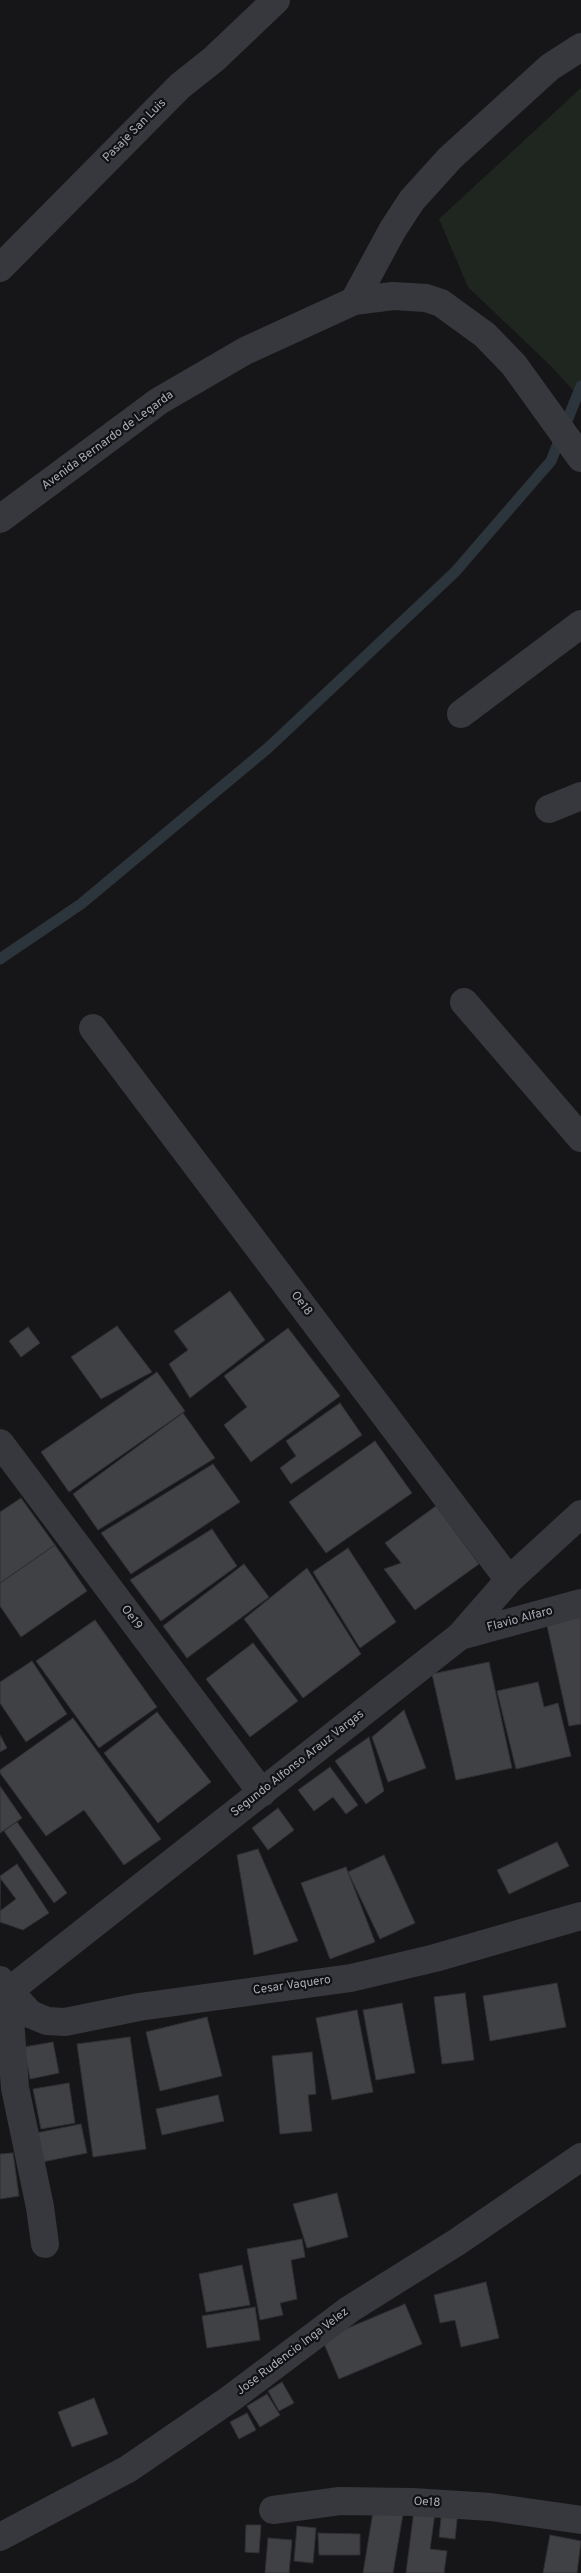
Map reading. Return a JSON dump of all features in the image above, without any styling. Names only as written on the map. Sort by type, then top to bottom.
[{"type":"street","name":"Pasaje San Luis","points":[[0,268],[180,86],[214,59],[276,0]]},
{"type":"street","points":[[354,301],[393,229],[419,193],[450,158],[550,67],[581,47]]},
{"type":"street","name":"Avenida Bernardo de Legarda","points":[[0,519],[159,402],[245,351],[354,301],[410,296],[441,303],[485,335],[514,366],[581,458]]},
{"type":"street","points":[[461,714],[581,624]]},
{"type":"street","points":[[549,810],[581,796]]},
{"type":"street","points":[[464,1002],[581,1138]]},
{"type":"street","name":"Oe18","points":[[93,1028],[509,1580]]},
{"type":"street","name":"Oe19","points":[[0,1444],[262,1793]]},
{"type":"street","name":"Segundo Alfonso Arauz Vargas","points":[[3,1990],[262,1793],[460,1636],[509,1580],[581,1514]]},
{"type":"street","name":"Flavio Alfaro","points":[[460,1636],[581,1603]]},
{"type":"street","name":"Cesar Vaquero","points":[[3,1990],[30,2014],[47,2021],[64,2022],[140,2007],[350,1978],[435,1958],[581,1916]]},
{"type":"street","points":[[3,1990],[15,2088],[40,2207],[45,2244]]},
{"type":"street","name":"Jose Rudencio Inga Velez","points":[[0,2537],[128,2469],[230,2399],[350,2309],[457,2242],[581,2157]]},
{"type":"street","name":"Oe18","points":[[273,2510],[340,2501],[412,2502],[491,2507],[581,2520]]},
{"type":"shaded area","points":[[581,88],[581,399],[551,366],[468,287],[439,219]]},
{"type":"building","points":[[230,1291],[265,1340],[190,1398],[169,1364],[188,1350],[174,1331]]},
{"type":"building","points":[[117,1326],[152,1372],[101,1399],[71,1357]]},
{"type":"building","points":[[28,1327],[40,1343],[21,1357],[9,1341]]},
{"type":"building","points":[[288,1328],[340,1396],[251,1462],[224,1425],[247,1407],[224,1376]]},
{"type":"building","points":[[157,1372],[185,1411],[69,1492],[41,1452]]},
{"type":"building","points":[[340,1403],[362,1435],[291,1484],[280,1468],[296,1456],[286,1441]]},
{"type":"building","points":[[183,1413],[215,1458],[98,1530],[73,1494]]},
{"type":"building","points":[[375,1441],[412,1493],[326,1553],[289,1502]]},
{"type":"building","points":[[213,1464],[240,1502],[131,1574],[101,1533]]},
{"type":"building","points":[[21,1498],[55,1545],[0,1583],[0,1512]]},
{"type":"building","points":[[436,1506],[479,1564],[415,1610],[384,1569],[401,1563],[385,1543]]},
{"type":"building","points":[[212,1529],[237,1566],[161,1621],[130,1580]]},
{"type":"building","points":[[55,1545],[87,1591],[21,1637],[0,1606],[0,1583]]},
{"type":"building","points":[[348,1548],[396,1622],[360,1648],[313,1572]]},
{"type":"building","points":[[244,1564],[269,1597],[187,1658],[163,1626]]},
{"type":"building","points":[[307,1568],[361,1654],[303,1698],[244,1619]]},
{"type":"building","points":[[581,1614],[581,1724],[569,1726],[546,1621]]},
{"type":"building","points":[[95,1620],[157,1707],[99,1748],[36,1661]]},
{"type":"building","points":[[253,1643],[298,1701],[250,1737],[206,1679]]},
{"type":"building","points":[[32,1661],[67,1714],[26,1742],[0,1703],[0,1682]]},
{"type":"building","points":[[489,1662],[512,1768],[456,1780],[432,1674]]},
{"type":"building","points":[[538,1682],[544,1707],[558,1703],[571,1756],[516,1769],[497,1691]]},
{"type":"building","points":[[404,1710],[426,1768],[388,1782],[372,1737]]},
{"type":"building","points":[[157,1712],[211,1782],[158,1823],[104,1753]]},
{"type":"building","points":[[73,1718],[161,1839],[124,1865],[84,1810],[46,1836],[0,1773],[0,1770]]},
{"type":"building","points":[[0,1735],[7,1748],[0,1752]]},
{"type":"building","points":[[369,1737],[384,1791],[366,1804],[335,1761]]},
{"type":"building","points":[[330,1767],[358,1805],[346,1814],[333,1797],[314,1811],[298,1790]]},
{"type":"building","points":[[0,1786],[22,1818],[0,1833]]},
{"type":"building","points":[[278,1808],[294,1830],[268,1850],[252,1828]]},
{"type":"building","points":[[17,1822],[67,1893],[54,1903],[4,1831]]},
{"type":"building","points":[[557,1842],[569,1866],[509,1894],[497,1870]]},
{"type":"building","points":[[258,1849],[298,1941],[254,1955],[237,1855]]},
{"type":"building","points":[[384,1855],[415,1923],[380,1939],[348,1872]]},
{"type":"building","points":[[17,1864],[49,1913],[23,1930],[0,1922],[0,1876]]},
{"type":"building","points":[[346,1867],[375,1942],[330,1959],[301,1883]]},
{"type":"building","points":[[0,1878],[16,1899],[0,1911]]},
{"type":"building","points":[[557,1983],[566,2027],[490,2041],[483,1996]]},
{"type":"building","points":[[465,1993],[474,2060],[442,2064],[434,1997]]},
{"type":"building","points":[[402,2003],[415,2073],[376,2080],[363,2010]]},
{"type":"building","points":[[357,2010],[373,2092],[332,2100],[316,2018]]},
{"type":"building","points":[[207,2017],[222,2076],[160,2091],[146,2032]]},
{"type":"building","points":[[130,2037],[146,2149],[93,2157],[77,2044]]},
{"type":"building","points":[[53,2042],[59,2073],[30,2079],[24,2047]]},
{"type":"building","points":[[312,2052],[316,2094],[308,2095],[312,2131],[280,2134],[272,2056]]},
{"type":"building","points":[[69,2083],[75,2123],[41,2129],[33,2089]]},
{"type":"building","points":[[218,2095],[224,2121],[162,2135],[156,2109]]},
{"type":"building","points":[[81,2124],[87,2153],[37,2163],[31,2134]]},
{"type":"building","points":[[13,2153],[19,2196],[0,2199],[0,2154]]},
{"type":"building","points":[[337,2193],[348,2237],[307,2248],[293,2204]]},
{"type":"building","points":[[302,2239],[305,2257],[291,2260],[297,2299],[280,2303],[283,2315],[260,2320],[247,2249]]},
{"type":"building","points":[[242,2265],[250,2305],[206,2312],[199,2274]]},
{"type":"building","points":[[486,2282],[499,2338],[461,2347],[455,2320],[440,2323],[434,2295]]},
{"type":"building","points":[[405,2304],[422,2344],[339,2379],[322,2339]]},
{"type":"building","points":[[255,2307],[260,2340],[207,2348],[202,2316]]},
{"type":"building","points":[[282,2382],[294,2403],[279,2411],[268,2391]]},
{"type":"building","points":[[267,2394],[280,2415],[260,2427],[247,2406]]},
{"type":"building","points":[[94,2398],[108,2434],[72,2447],[58,2412]]},
{"type":"building","points":[[247,2413],[256,2430],[239,2439],[230,2422]]},
{"type":"building","points":[[442,2509],[458,2511],[455,2539],[439,2537]]},
{"type":"building","points":[[414,2510],[435,2513],[430,2549],[447,2551],[444,2573],[406,2573]]},
{"type":"building","points":[[373,2512],[403,2514],[393,2573],[363,2573]]},
{"type":"building","points":[[246,2525],[261,2525],[259,2553],[245,2552]]},
{"type":"building","points":[[297,2526],[316,2528],[313,2563],[294,2561]]},
{"type":"building","points":[[318,2533],[360,2534],[360,2555],[319,2555]]},
{"type":"building","points":[[550,2535],[581,2541],[577,2573],[543,2573]]},
{"type":"building","points":[[268,2538],[292,2540],[289,2573],[265,2573]]},
{"type":"waterway","points":[[0,959],[81,904],[268,748],[455,572],[551,461],[581,386]]}]
